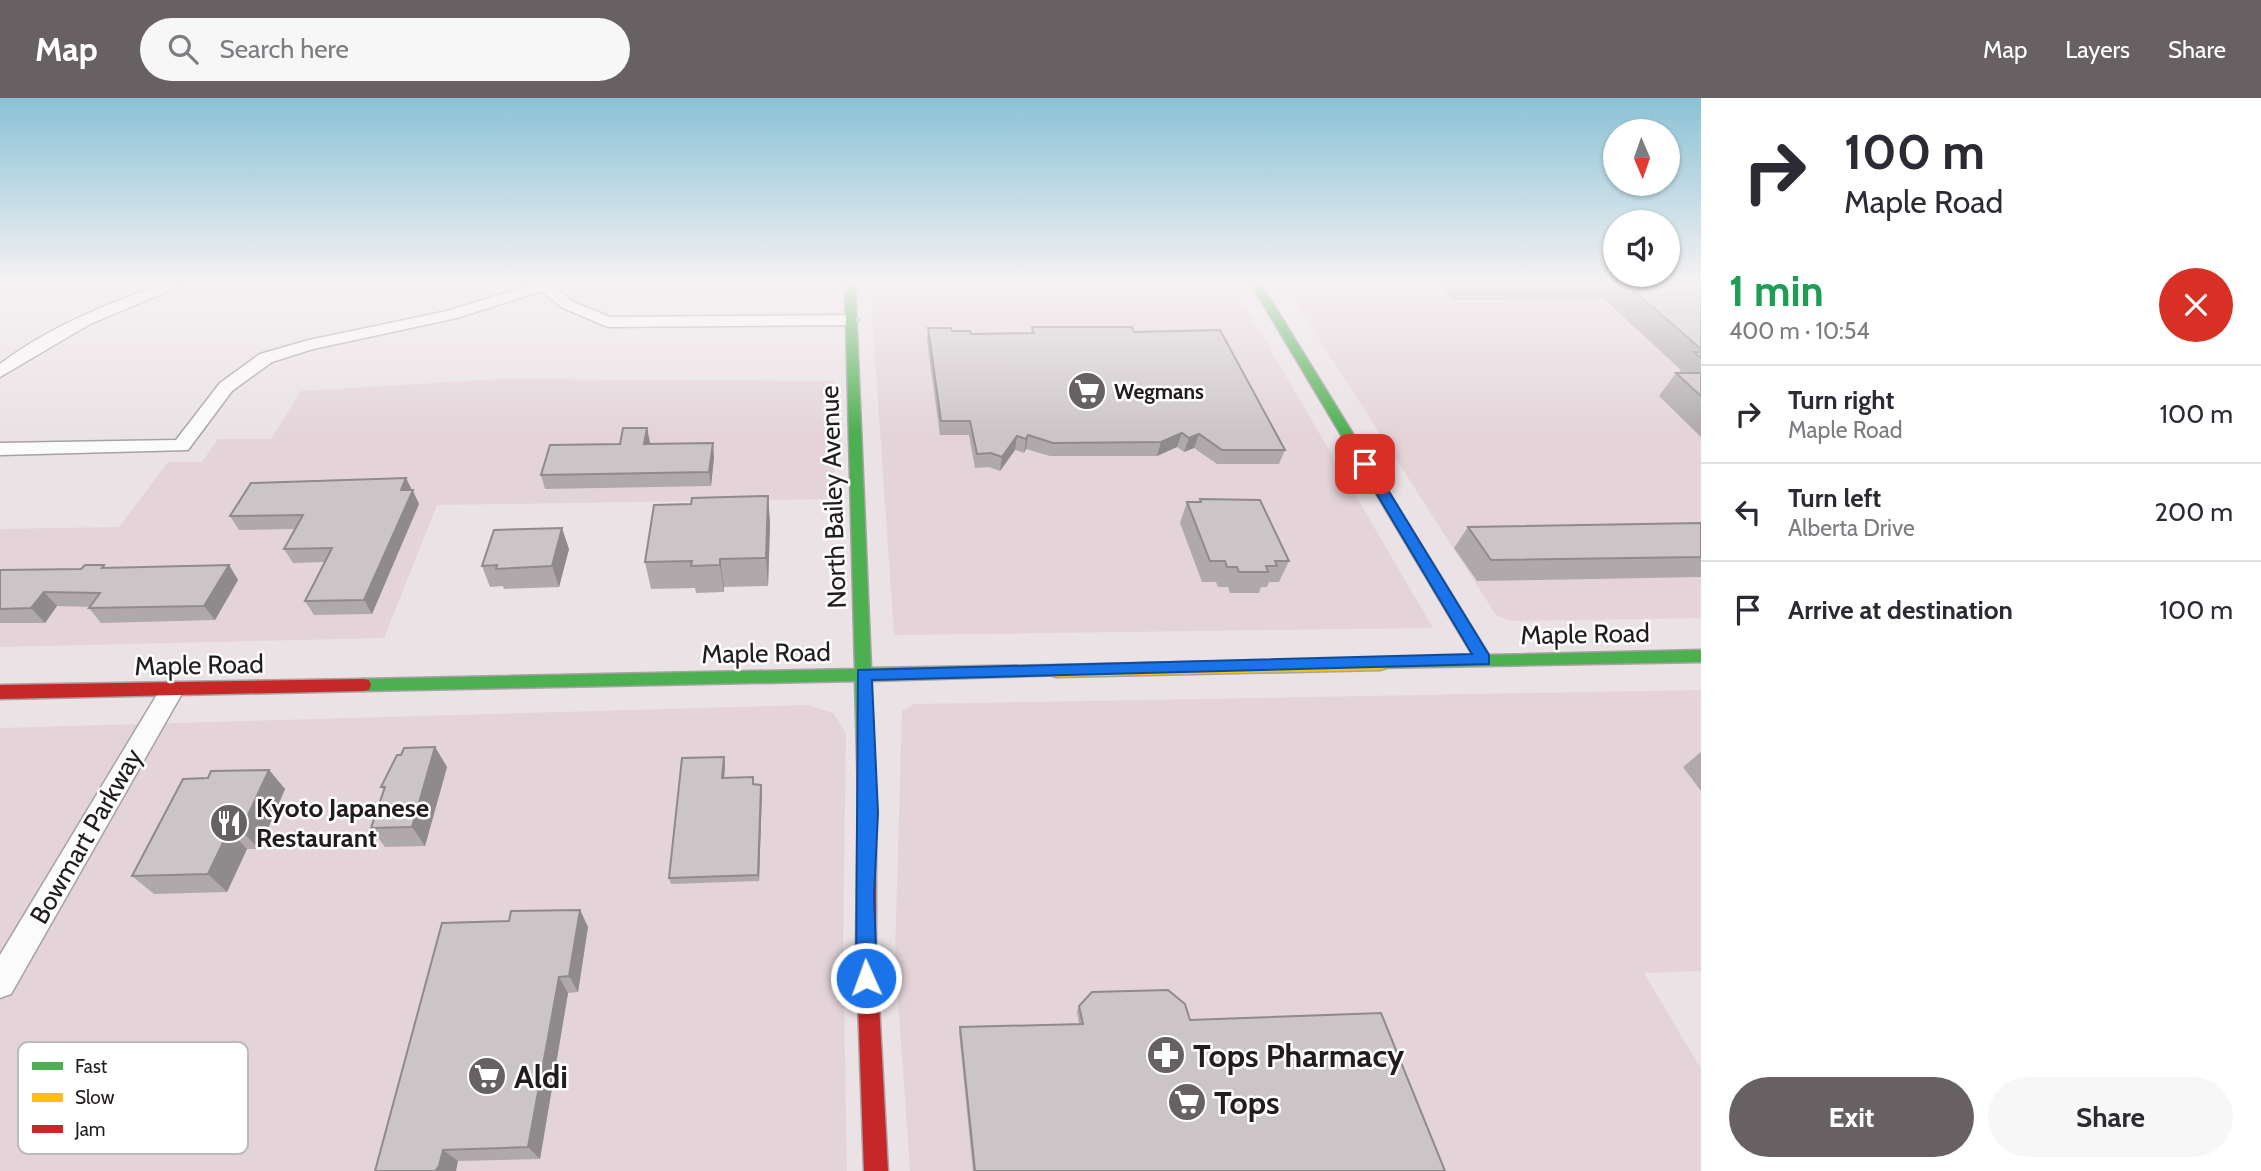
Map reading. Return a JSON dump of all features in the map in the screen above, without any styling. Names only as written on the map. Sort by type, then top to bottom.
[{"type":"street","points":[[0,373],[60,334]]},
{"type":"street","points":[[0,449],[181,446],[226,387],[252,366],[287,351],[368,334]]},
{"type":"street","name":"North Bailey Avenue","points":[[852,334],[868,813],[864,920],[876,1171]]},
{"type":"street","points":[[1286,334],[1484,660]]},
{"type":"street","name":"Maple Road","points":[[0,692],[1701,656]]},
{"type":"street","name":"Bowmart Parkway","points":[[0,983],[172,690]]},
{"type":"shaded area","points":[[873,334],[1261,334],[1433,628],[894,635]]},
{"type":"shaded area","points":[[1316,334],[1701,334],[1701,618],[1511,621],[1496,615]]},
{"type":"shaded area","points":[[500,379],[834,381],[835,499],[437,505],[384,638],[0,647],[0,529],[119,527],[168,462],[202,462],[218,439],[271,439],[301,391]]},
{"type":"shaded area","points":[[1701,690],[1701,971],[1644,973],[1701,1069],[1701,1171],[910,1171],[895,957],[902,711],[914,704]]},
{"type":"shaded area","points":[[808,705],[833,713],[846,733],[843,942],[847,1171],[0,1171],[0,728]]},
{"type":"building","name":"Wegmans","points":[[929,334],[1222,334],[1285,450],[1222,450],[1199,434],[1189,438],[1182,433],[1161,442],[1053,443],[1028,435],[1026,439],[1017,436],[1002,457],[991,453],[977,454],[970,421],[941,421]]},
{"type":"building","points":[[1684,334],[1701,334],[1701,349]]},
{"type":"building","points":[[1676,373],[1701,373],[1701,396]]},
{"type":"building","points":[[623,428],[647,428],[644,444],[713,443],[709,472],[541,475],[550,445],[620,444]]},
{"type":"building","points":[[406,478],[401,490],[413,490],[364,600],[305,601],[332,548],[284,549],[303,515],[230,516],[251,483]]},
{"type":"building","points":[[768,496],[766,558],[720,559],[720,565],[691,566],[692,561],[645,562],[654,505],[691,504],[692,498]]},
{"type":"building","points":[[1200,499],[1260,500],[1289,561],[1275,561],[1277,566],[1266,566],[1268,572],[1239,572],[1237,567],[1227,567],[1225,561],[1210,561],[1187,502],[1201,502]]},
{"type":"building","points":[[1701,523],[1701,557],[1491,560],[1468,527]]},
{"type":"building","points":[[562,528],[552,566],[496,569],[497,565],[482,566],[494,530]]},
{"type":"building","points":[[85,565],[104,565],[102,568],[229,565],[204,606],[89,608],[100,593],[44,592],[31,608],[0,609],[0,570],[81,569]]},
{"type":"building","points":[[435,747],[412,827],[371,828],[385,787],[381,787],[397,755],[401,755],[404,748]]},
{"type":"building","points":[[724,757],[722,778],[753,777],[753,784],[761,785],[758,875],[669,878],[682,758]]},
{"type":"building","points":[[269,770],[241,830],[229,830],[208,874],[132,876],[183,779],[208,778],[211,771]]},
{"type":"building","name":"Aldi","points":[[580,910],[569,976],[559,977],[528,1147],[443,1150],[435,1171],[375,1171],[442,923],[509,921],[511,911]]},
{"type":"building","name":"Tops","points":[[1168,990],[1185,1004],[1190,1020],[1381,1013],[1445,1171],[975,1171],[960,1027],[1083,1024],[1079,1006],[1092,992]]},
{"type":"traffic: fast","points":[[852,334],[867,794]]},
{"type":"traffic: fast","points":[[1286,334],[1484,660]]},
{"type":"traffic: fast","points":[[1380,664],[1701,656]]},
{"type":"traffic: fast","points":[[363,685],[1056,671]]},
{"type":"traffic: slow","points":[[1056,671],[1380,664]]},
{"type":"traffic: jam","points":[[0,692],[363,685]]},
{"type":"traffic: jam","points":[[867,794],[866,947],[876,1171]]},
{"type":"place","name":"Wegmans","points":[[1087,391]]},
{"type":"place","name":"Kyoto Japanese Restaurant","points":[[229,823]]},
{"type":"place","name":"Tops Pharmacy","points":[[1166,1055]]},
{"type":"place","name":"Aldi","points":[[487,1076]]},
{"type":"place","name":"Tops","points":[[1187,1102]]},
{"type":"route","points":[[866,978],[864,896],[868,813],[864,674],[1484,660],[1365,464]]}]
